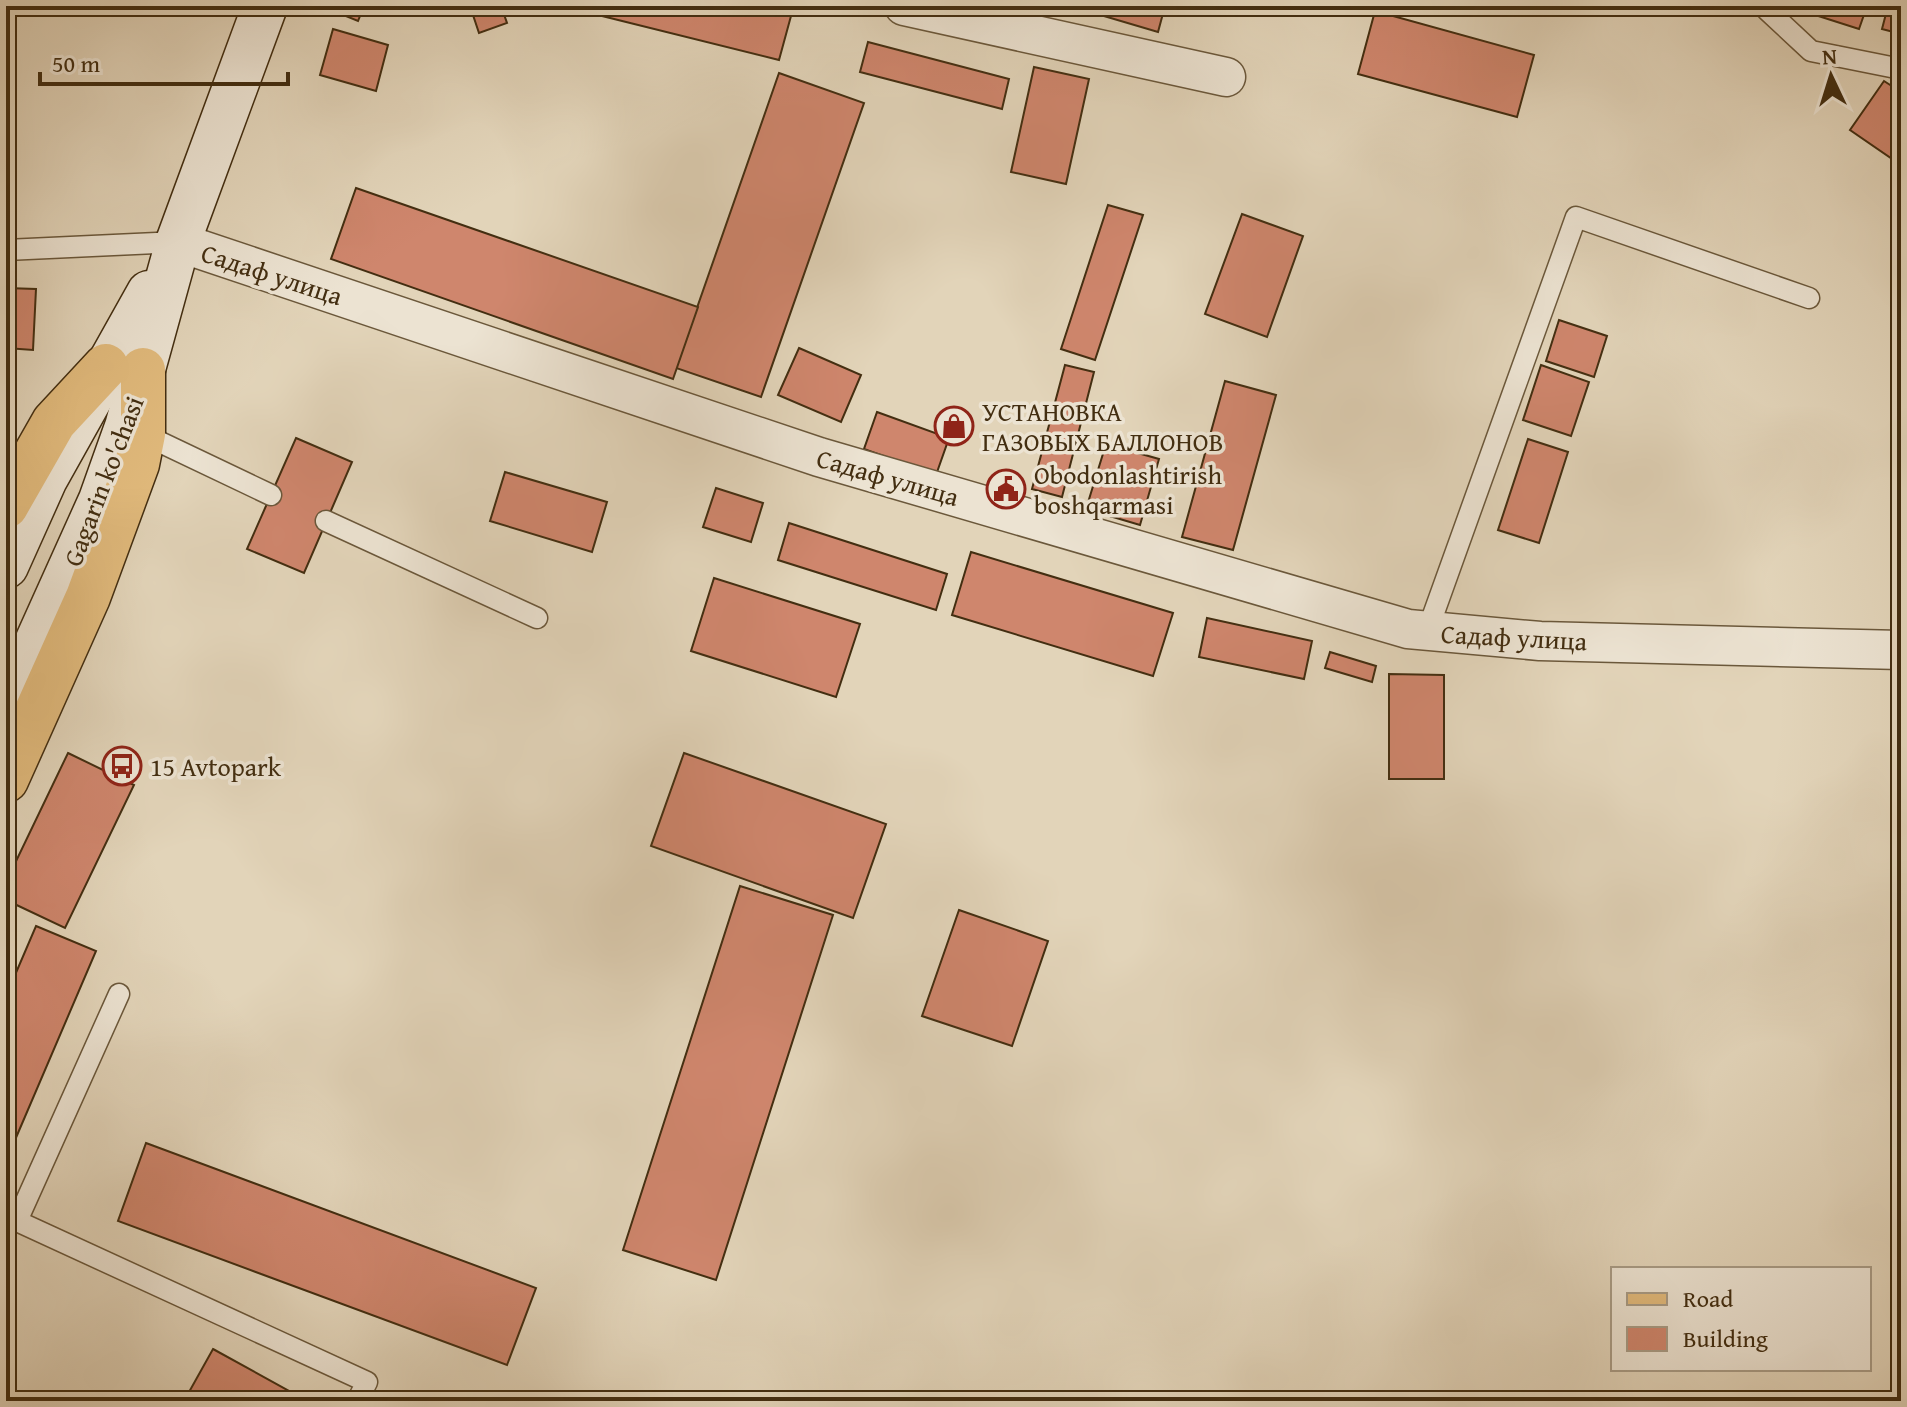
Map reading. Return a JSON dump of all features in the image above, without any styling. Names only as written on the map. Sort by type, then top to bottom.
[{"type":"main road","name":"Gagarin ko'chasi","points":[[6,566],[45,479],[124,368],[178,242],[265,6]]},
{"type":"main road","name":"Gagarin ko'chasi","points":[[6,711],[101,500],[124,368]]},
{"type":"main road","points":[[6,506],[54,422],[124,368],[143,434],[137,464],[88,597],[6,780]]},
{"type":"street","points":[[904,6],[1226,77]]},
{"type":"street","name":"Садаф улица","points":[[178,242],[819,457],[1427,632],[1540,641],[1901,650]]},
{"type":"lane","points":[[1768,6],[1767,10],[1811,51],[1901,69]]},
{"type":"lane","points":[[1427,632],[1576,217],[1809,298]]},
{"type":"lane","points":[[6,250],[178,242]]},
{"type":"lane","points":[[143,434],[271,495]]},
{"type":"lane","points":[[326,521],[537,618]]},
{"type":"lane","points":[[119,994],[11,1219],[367,1382],[376,1401]]},
{"type":"lane","points":[[357,1401],[367,1382]]},
{"type":"building","points":[[333,6],[364,6],[358,21],[331,10]]},
{"type":"building","points":[[470,6],[501,6],[507,23],[479,33]]},
{"type":"building","points":[[605,6],[752,6],[791,16],[779,60],[602,16]]},
{"type":"building","points":[[1070,6],[1165,6],[1158,32]]},
{"type":"building","points":[[1787,6],[1867,6],[1859,29]]},
{"type":"building","points":[[1888,6],[1901,6],[1901,34],[1882,29]]},
{"type":"building","points":[[1375,11],[1534,55],[1517,117],[1358,74]]},
{"type":"building","points":[[333,29],[388,45],[376,91],[320,75]]},
{"type":"building","points":[[868,42],[1009,79],[1002,109],[860,72]]},
{"type":"building","points":[[1034,67],[1089,79],[1066,184],[1011,172]]},
{"type":"building","points":[[779,73],[864,103],[761,397],[676,368]]},
{"type":"building","points":[[1884,81],[1901,92],[1901,165],[1850,130]]},
{"type":"building","points":[[356,188],[698,307],[673,379],[331,259]]},
{"type":"building","points":[[1108,205],[1143,215],[1095,360],[1061,349]]},
{"type":"building","points":[[1242,214],[1303,236],[1267,337],[1205,314]]},
{"type":"building","points":[[6,288],[36,289],[33,350],[6,348]]},
{"type":"building","points":[[1559,320],[1607,336],[1594,377],[1546,361]]},
{"type":"building","points":[[799,348],[861,375],[841,422],[778,395]]},
{"type":"building","points":[[1065,365],[1094,372],[1062,497],[1032,489]]},
{"type":"building","points":[[1541,365],[1589,382],[1571,436],[1523,420]]},
{"type":"building","points":[[1225,381],[1276,395],[1233,550],[1182,537]]},
{"type":"building","points":[[877,412],[949,438],[936,475],[864,449]]},
{"type":"building","points":[[296,438],[352,462],[304,573],[247,549]]},
{"type":"building","points":[[1528,439],[1568,452],[1539,543],[1498,530]]},
{"type":"building","points":[[1106,444],[1159,459],[1140,525],[1086,509]]},
{"type":"building","points":[[505,472],[607,502],[592,552],[490,521]]},
{"type":"building","points":[[716,488],[763,503],[751,542],[703,527]]},
{"type":"building","points":[[789,523],[947,574],[936,610],[778,560]]},
{"type":"building","points":[[971,552],[1173,613],[1153,676],[952,615]]},
{"type":"building","points":[[714,578],[860,624],[836,697],[691,651]]},
{"type":"building","points":[[1207,618],[1312,641],[1304,679],[1199,657]]},
{"type":"building","points":[[1330,652],[1376,666],[1372,682],[1325,668]]},
{"type":"building","points":[[1389,674],[1444,675],[1444,779],[1389,779]]},
{"type":"building","points":[[68,753],[134,785],[65,928],[6,900],[6,882]]},
{"type":"building","points":[[684,753],[886,824],[853,918],[651,846]]},
{"type":"building","points":[[740,886],[833,915],[716,1280],[623,1250]]},
{"type":"building","points":[[959,910],[1048,941],[1012,1046],[922,1016]]},
{"type":"building","points":[[36,926],[96,951],[6,1161],[6,996]]},
{"type":"building","points":[[146,1143],[536,1288],[507,1365],[118,1221]]},
{"type":"building","points":[[213,1349],[302,1398],[300,1401],[184,1401]]},
{"type":"place","name":"УСТАНОВКА ГАЗОВЫХ БАЛЛОНОВ","points":[[954,426]]},
{"type":"place","name":"Obodonlashtirish boshqarmasi","points":[[1006,489]]},
{"type":"place","name":"15 Avtopark","points":[[122,766]]}]
